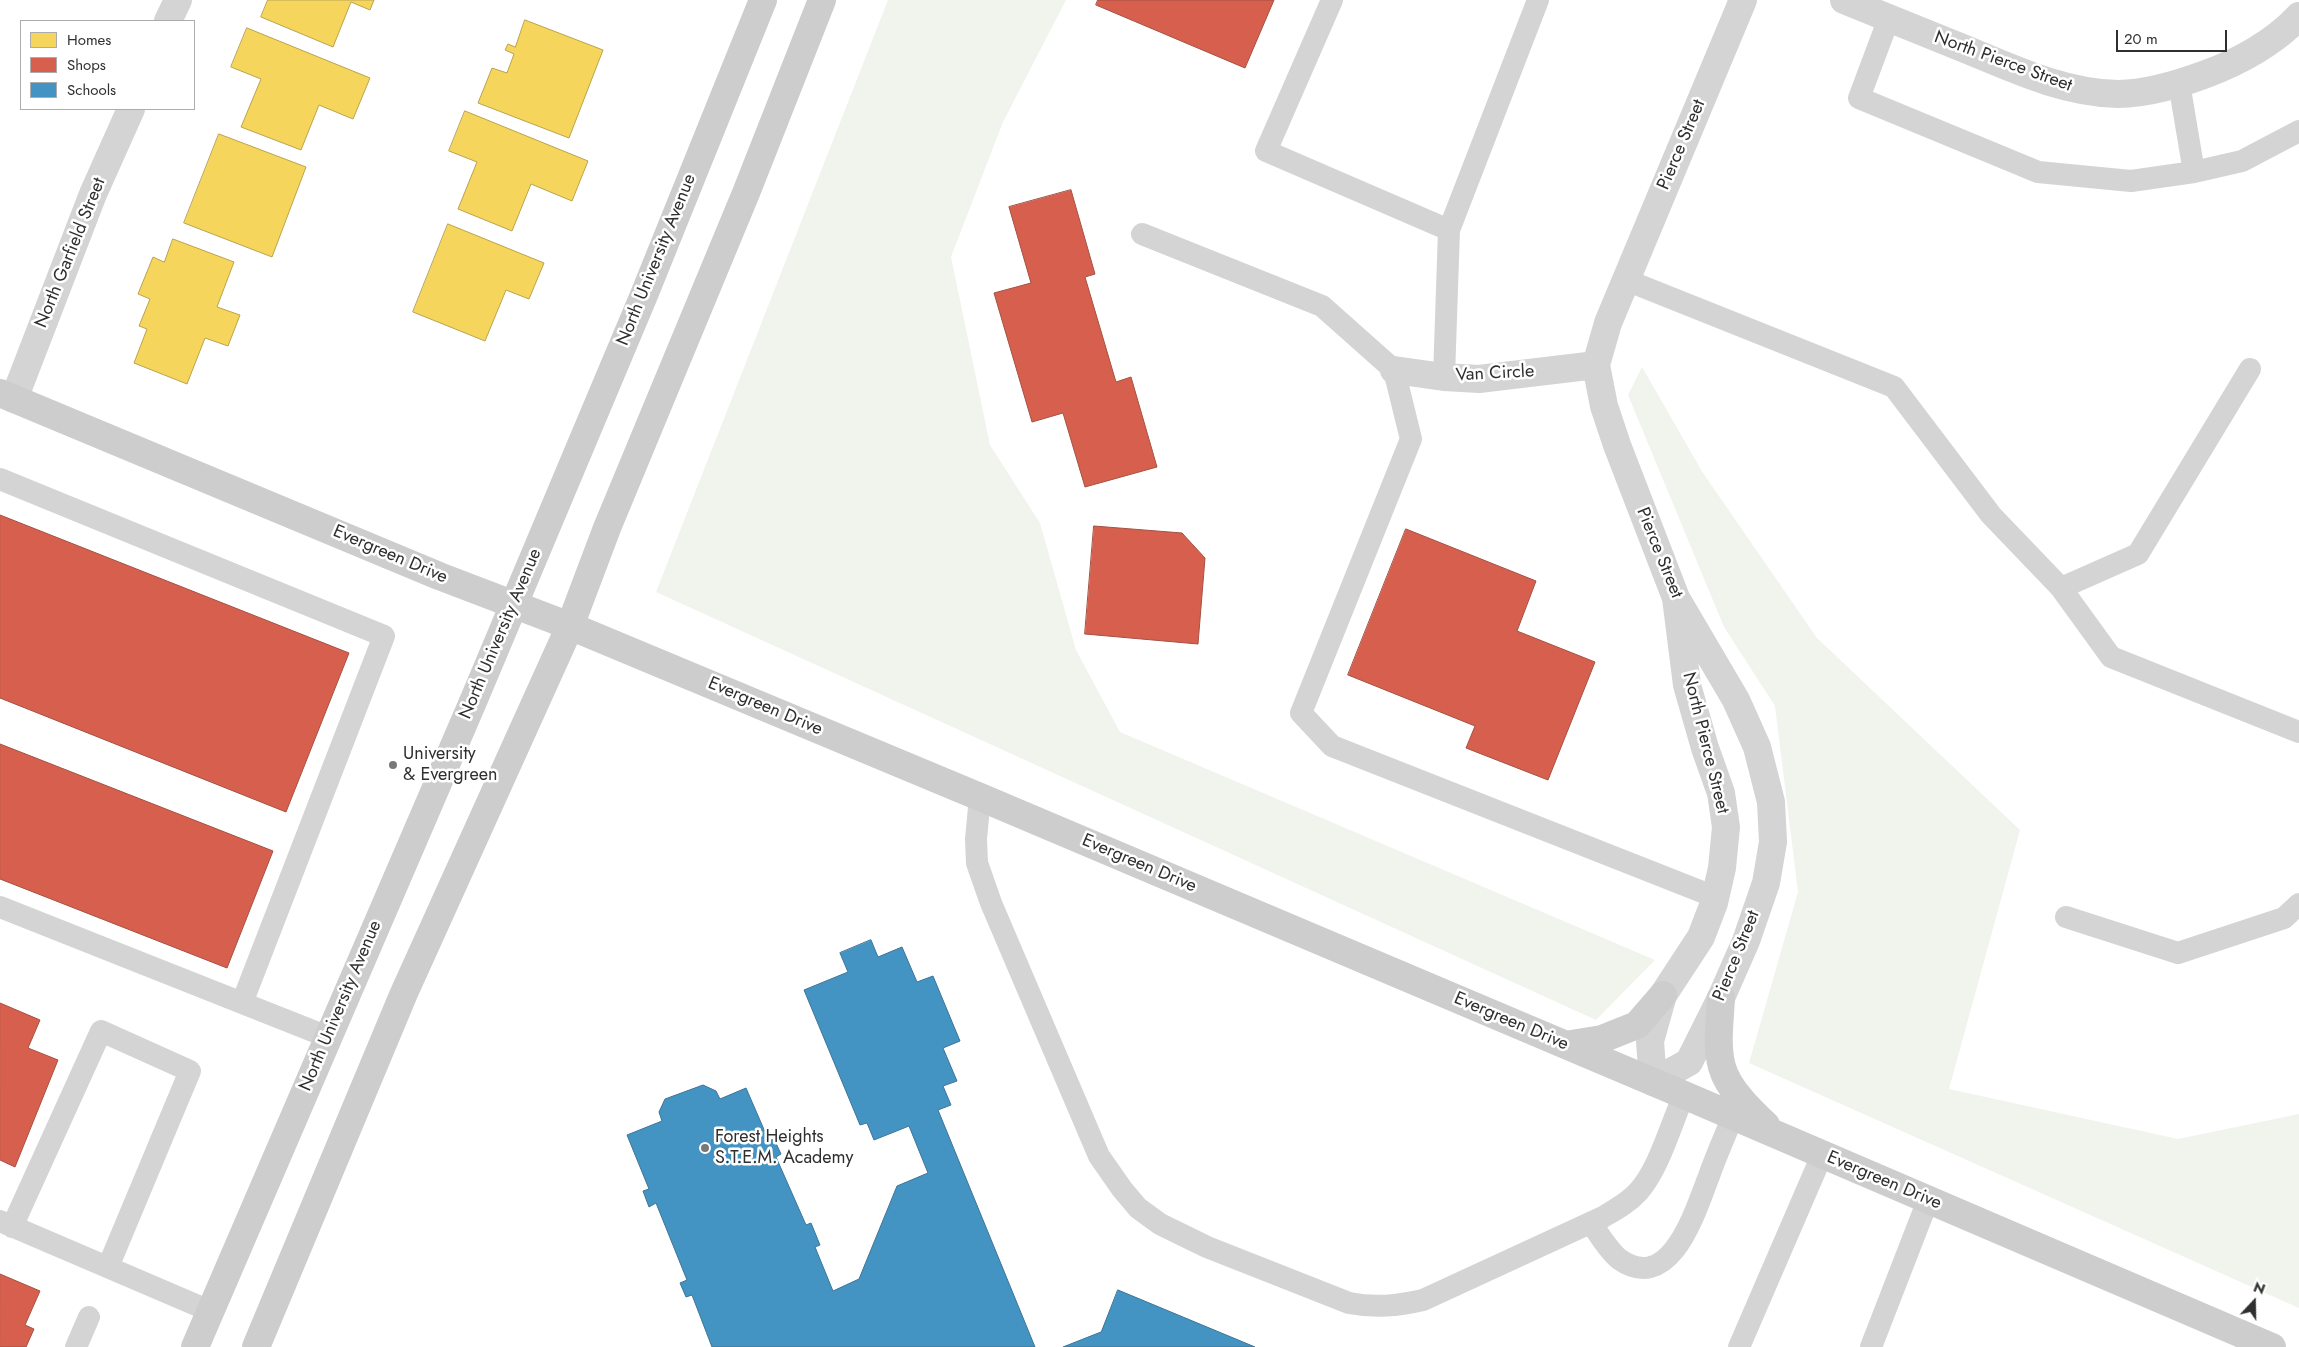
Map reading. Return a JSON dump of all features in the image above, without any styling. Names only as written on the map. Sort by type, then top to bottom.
[{"type":"main road","name":"North University Avenue","points":[[195,1347],[472,704],[512,605],[644,295],[763,0]]},
{"type":"main road","points":[[256,1347],[404,993],[570,626],[607,528],[746,193],[822,0]]},
{"type":"main road","name":"Evergreen Drive","points":[[7,396],[512,605],[570,626],[980,797],[1684,1095],[2272,1347]]},
{"type":"main road","points":[[1565,1045],[1602,1039],[1638,1025],[1663,995]]},
{"type":"main road","points":[[1721,998],[1719,1040],[1722,1068],[1743,1104],[1777,1135]]},
{"type":"street","points":[[168,20],[178,0]]},
{"type":"street","name":"Pierce Street","points":[[1653,1082],[1689,1062],[1721,998],[1746,941],[1766,883],[1772,842],[1771,802],[1757,747],[1736,700],[1676,598],[1617,445],[1604,406],[1596,365],[1608,323],[1744,0]]},
{"type":"street","name":"North Pierce Street","points":[[1844,0],[2026,74],[2065,87],[2095,93],[2121,94],[2179,84],[2225,67],[2274,38],[2299,16]]},
{"type":"street","name":"North Garfield Street","points":[[7,396],[131,110]]},
{"type":"street","name":"Van Circle","points":[[1394,370],[1444,377],[1479,379],[1596,365]]},
{"type":"street","name":"North Pierce Street","points":[[1653,1082],[1650,1041],[1663,995],[1701,937],[1715,897],[1722,868],[1726,827],[1722,801],[1687,685],[1676,598]]},
{"type":"lane","points":[[1332,0],[1266,151],[1448,230]]},
{"type":"lane","points":[[1444,377],[1448,230],[1538,0]]},
{"type":"lane","points":[[1889,18],[1859,98],[2038,172],[2131,181],[2194,172],[2242,161],[2299,132]]},
{"type":"lane","points":[[2179,84],[2194,172]]},
{"type":"lane","points":[[1142,234],[1322,306],[1394,370],[1410,440],[1300,713],[1332,746],[1715,897]]},
{"type":"lane","points":[[1626,280],[1894,387],[1991,515],[2061,588],[2111,658],[2299,732]]},
{"type":"lane","points":[[2061,588],[2138,554],[2250,368]]},
{"type":"lane","points":[[0,479],[384,636],[242,1003]]},
{"type":"lane","points":[[980,797],[976,839],[977,863],[991,903],[1099,1156],[1138,1208],[1160,1224],[1207,1247],[1349,1303],[1372,1307],[1395,1306],[1422,1300],[1591,1223],[1625,1203],[1637,1193],[1648,1178],[1684,1095]]},
{"type":"lane","points":[[2066,917],[2178,952],[2284,918],[2299,904]]},
{"type":"lane","points":[[0,907],[328,1037]]},
{"type":"lane","points":[[108,1267],[190,1071],[101,1031],[6,1224],[210,1311]]},
{"type":"lane","points":[[1591,1223],[1618,1258],[1630,1264],[1643,1268],[1666,1259],[1686,1233],[1733,1116]]},
{"type":"lane","points":[[1739,1347],[1822,1155]]},
{"type":"lane","points":[[1871,1347],[1928,1200]]},
{"type":"lane","points":[[76,1347],[89,1317]]},
{"type":"shaded area","points":[[888,0],[1066,0],[1003,122],[951,257],[990,445],[1040,523],[1076,650],[1120,732],[1655,960],[1596,1020],[656,592]]},
{"type":"shaded area","points":[[1642,367],[1703,473],[1817,638],[2020,830],[1949,1089],[2178,1139],[2299,1114],[2299,1308],[1749,1063],[1798,892],[1775,706],[1724,627],[1628,395]]},
{"type":"building: Homes","points":[[268,0],[374,0],[370,10],[351,2],[333,47],[261,17]]},
{"type":"building: Homes","points":[[525,20],[603,50],[569,138],[478,103],[492,68],[507,73],[514,54],[505,50],[508,44],[515,47]]},
{"type":"building: Homes","points":[[247,28],[370,78],[353,119],[319,105],[301,150],[241,127],[261,79],[231,67]]},
{"type":"building: Homes","points":[[465,111],[588,161],[572,201],[531,184],[512,231],[458,209],[477,162],[449,151]]},
{"type":"building: Homes","points":[[219,134],[306,167],[272,257],[184,223]]},
{"type":"building: Homes","points":[[448,224],[544,263],[529,299],[506,290],[485,341],[413,312]]},
{"type":"building: Homes","points":[[173,239],[234,262],[217,307],[240,315],[228,346],[205,338],[187,384],[134,363],[147,329],[139,326],[150,299],[138,294],[153,257],[164,262]]},
{"type":"building: Shops","points":[[1098,0],[1274,0],[1245,68],[1096,5]]},
{"type":"building: Shops","points":[[1071,190],[1095,274],[1085,277],[1116,382],[1131,377],[1157,467],[1085,487],[1063,413],[1032,422],[994,293],[1031,283],[1009,207]]},
{"type":"building: Shops","points":[[0,515],[349,653],[286,812],[0,698]]},
{"type":"building: Shops","points":[[1094,526],[1182,533],[1205,558],[1198,644],[1085,634]]},
{"type":"building: Shops","points":[[1406,529],[1536,581],[1517,631],[1595,662],[1548,780],[1466,748],[1475,726],[1348,675]]},
{"type":"building: Shops","points":[[0,744],[273,851],[227,968],[0,879]]},
{"type":"building: Shops","points":[[0,1003],[40,1020],[28,1048],[58,1060],[15,1167],[0,1160]]},
{"type":"building: Shops","points":[[0,1274],[40,1291],[25,1325],[34,1329],[26,1347],[0,1347]]},
{"type":"building: Schools","name":"Forest Heights S.T.E.M. Academy","points":[[871,940],[878,957],[902,947],[917,982],[933,976],[960,1041],[943,1048],[957,1081],[943,1086],[951,1105],[938,1110],[1035,1347],[712,1347],[692,1295],[686,1297],[680,1283],[687,1280],[656,1203],[649,1207],[643,1191],[649,1189],[627,1135],[662,1121],[659,1112],[665,1099],[703,1085],[716,1091],[720,1099],[746,1088],[769,1141],[774,1139],[781,1154],[776,1157],[806,1225],[811,1223],[820,1245],[815,1247],[833,1291],[859,1279],[897,1186],[928,1173],[909,1126],[874,1140],[867,1123],[860,1125],[804,990],[848,972],[840,953]]},
{"type":"building: Schools","points":[[1118,1290],[1255,1347],[1063,1347],[1101,1332]]},
{"type":"place","name":"University & Evergreen","points":[[393,765]]},
{"type":"place","name":"Forest Heights S.T.E.M. Academy","points":[[705,1148]]}]
